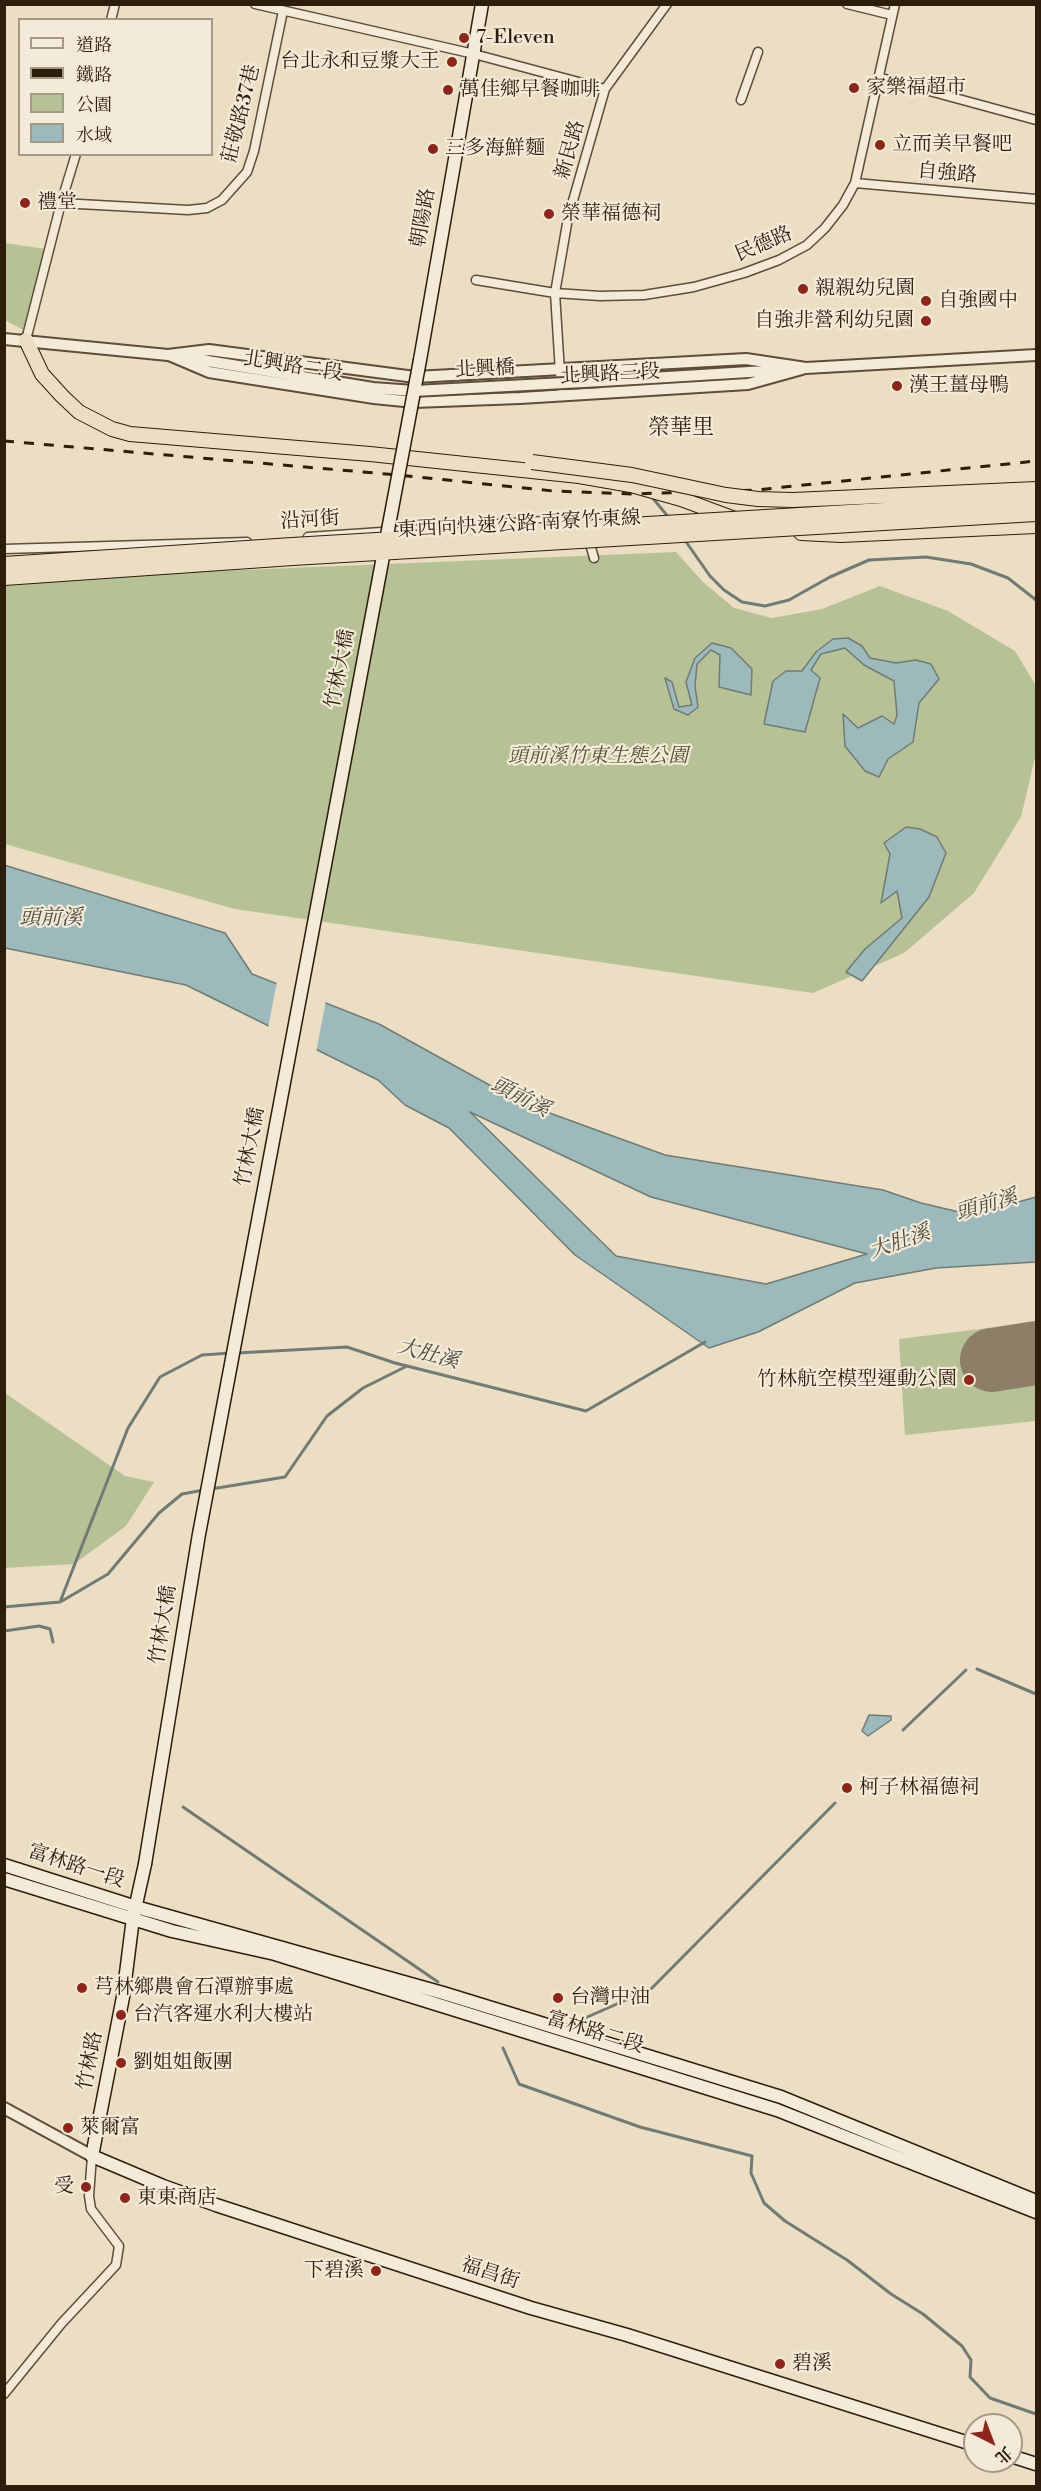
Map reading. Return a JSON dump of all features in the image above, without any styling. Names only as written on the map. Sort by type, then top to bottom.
[{"type":"highway","points":[[26,340],[42,374],[62,396],[87,417],[112,429],[130,434],[584,467],[726,495],[758,499],[793,500],[1036,489]]},
{"type":"highway","points":[[370,451],[532,470],[631,485],[759,525],[795,532],[841,535],[1036,526]]},
{"type":"highway","name":"東西向快速公路 南寮竹東線","points":[[4,564],[1036,501]]},
{"type":"highway","name":"東西向快速公路 南寮竹東線","points":[[4,578],[304,557],[1036,514]]},
{"type":"main road","name":"朝陽路","points":[[405,438],[482,4]]},
{"type":"main road","name":"竹林大橋","points":[[144,1864],[199,1534],[339,779],[405,438]]},
{"type":"main road","name":"竹林路","points":[[92,2156],[123,1997],[144,1864]]},
{"type":"main road","name":"富林路一段","points":[[4,1865],[135,1913]]},
{"type":"main road","name":"富林路一段","points":[[4,1880],[135,1913]]},
{"type":"main road","name":"富林路二段","points":[[135,1913],[172,1931],[275,1954],[520,2023],[777,2110],[871,2139],[1036,2201]]},
{"type":"main road","name":"富林路二段","points":[[871,2139],[1036,2212]]},
{"type":"main road","name":"福昌街","points":[[92,2156],[216,2205],[531,2308],[627,2335],[963,2441]]},
{"type":"street","points":[[255,4],[474,54],[605,89]]},
{"type":"street","name":"新民路","points":[[561,395],[555,293],[568,218],[605,89],[667,4]]},
{"type":"street","points":[[847,4],[892,15]]},
{"type":"street","name":"民德路","points":[[476,280],[555,293],[600,296],[644,295],[694,287],[779,260],[807,245],[825,228],[843,205],[855,183],[895,4]]},
{"type":"street","name":"莊敬路37巷","points":[[61,203],[188,210],[207,208],[222,200],[247,172],[254,151],[283,11]]},
{"type":"street","points":[[741,100],[758,52]]},
{"type":"street","points":[[878,77],[1036,120]]},
{"type":"street","points":[[26,340],[75,156]]},
{"type":"street","name":"自強路","points":[[855,183],[1036,198]]},
{"type":"street","name":"北興路二段","points":[[4,339],[168,355],[209,350],[415,377]]},
{"type":"street","name":"北興路二段","points":[[168,355],[209,372],[374,398],[414,397]]},
{"type":"street","name":"北興橋","points":[[168,355],[300,375],[414,397],[602,381],[806,368]]},
{"type":"street","name":"北興路三段","points":[[415,377],[746,359],[806,368],[1036,355]]},
{"type":"street","name":"北興路三段","points":[[414,397],[561,395],[748,384],[806,368]]},
{"type":"street","name":"沿河街","points":[[4,549],[241,542],[572,519],[588,537],[594,558]]},
{"type":"street","name":"福昌街","points":[[4,2108],[92,2156]]},
{"type":"street","name":"竹林路","points":[[4,2394],[61,2324],[116,2265],[119,2246],[91,2209],[88,2196],[92,2156]]},
{"type":"green space","points":[[4,243],[46,249],[29,333],[5,320]]},
{"type":"green space","name":"頭前溪竹東生態公園","points":[[676,552],[703,582],[734,608],[772,618],[822,609],[880,586],[948,611],[1015,651],[1036,686],[1036,753],[1021,817],[974,893],[904,953],[813,993],[235,909],[5,844],[4,574],[122,575]]},
{"type":"green space","name":"竹林航空模型運動公園","points":[[1036,1322],[1036,1421],[905,1435],[899,1339]]},
{"type":"green space","points":[[5,1393],[125,1476],[154,1482],[126,1526],[74,1564],[5,1568]]},
{"type":"water","points":[[848,638],[862,646],[870,658],[896,663],[916,660],[931,664],[939,679],[919,703],[913,742],[888,759],[879,777],[865,771],[845,746],[843,714],[858,728],[882,716],[894,724],[897,715],[894,681],[864,665],[845,648],[821,654],[811,670],[820,678],[805,732],[764,724],[773,681],[786,671],[802,671],[816,652],[833,639]]},
{"type":"water","points":[[712,643],[731,648],[752,669],[751,695],[719,687],[720,655],[711,650],[697,664],[695,686],[698,707],[688,715],[674,709],[665,678],[672,682],[679,707],[692,705],[686,682],[695,658]]},
{"type":"water","points":[[906,827],[920,829],[937,837],[946,853],[929,897],[862,981],[846,972],[865,949],[902,918],[897,891],[881,903],[890,854],[884,843]]},
{"type":"water","name":"頭前溪","points":[[4,865],[225,933],[252,974],[379,1024],[522,1103],[665,1155],[883,1190],[921,1203],[972,1215],[1036,1197],[1036,1262],[936,1268],[855,1283],[758,1332],[709,1348],[575,1255],[449,1128],[405,1105],[378,1080],[186,985],[5,948]],"holes":[[[470,1112],[651,1197],[867,1254],[766,1284],[616,1256]]]},
{"type":"water","points":[[869,1715],[891,1716],[891,1720],[868,1736],[862,1731]]},
{"type":"pier","points":[[277,981],[326,1000],[316,1053],[268,1029]]},
{"type":"waterway","points":[[651,496],[670,519]]},
{"type":"waterway","points":[[684,539],[710,576],[724,590],[742,602],[765,606],[789,600],[830,577],[869,560],[926,557],[971,564],[1008,578],[1036,600]]},
{"type":"waterway","name":"大肚溪","points":[[237,1353],[347,1347],[395,1363],[586,1411],[705,1342]]},
{"type":"waterway","name":"大肚溪","points":[[4,1607],[60,1602],[128,1428],[160,1377],[202,1355],[231,1353]]},
{"type":"waterway","points":[[211,1489],[285,1477],[327,1416],[363,1388],[407,1366]]},
{"type":"waterway","points":[[62,1601],[108,1574],[159,1513],[182,1494],[204,1490]]},
{"type":"waterway","points":[[4,1631],[39,1626],[50,1629],[53,1642]]},
{"type":"waterway","points":[[977,1669],[1036,1694]]},
{"type":"waterway","points":[[903,1730],[966,1670]]},
{"type":"waterway","points":[[585,2018],[651,1989],[835,1803]]},
{"type":"waterway","points":[[183,1807],[438,1982]]},
{"type":"waterway","points":[[503,2048],[519,2084],[640,2127],[752,2156],[751,2173],[764,2203],[785,2221],[847,2260],[891,2294],[923,2314],[962,2346],[971,2360],[970,2377],[990,2398],[1036,2414]]},
{"type":"runway","points":[[992,1360],[1036,1353]]},
{"type":"railway","points":[[4,441],[398,475],[553,491],[632,494],[756,490],[1036,461]]},
{"type":"place","name":"7-Eleven","points":[[464,38]]},
{"type":"place","name":"台北永和豆漿大王","points":[[452,62]]},
{"type":"place","name":"家樂福超市","points":[[854,88]]},
{"type":"place","name":"萬佳鄉早餐咖啡","points":[[448,90]]},
{"type":"place","name":"立而美早餐吧","points":[[880,145]]},
{"type":"place","name":"三多海鮮麵","points":[[433,149]]},
{"type":"place","name":"禮堂","points":[[25,203]]},
{"type":"place","name":"榮華福德祠","points":[[549,214]]},
{"type":"place","name":"親親幼兒園","points":[[803,289]]},
{"type":"place","name":"自強國中","points":[[926,301]]},
{"type":"place","name":"自強非營利幼兒園","points":[[926,321]]},
{"type":"place","name":"漢王薑母鴨","points":[[897,386]]},
{"type":"place","name":"竹林航空模型運動公園","points":[[969,1380]]},
{"type":"place","name":"柯子林福德祠","points":[[847,1788]]},
{"type":"place","name":"芎林鄉農會石潭辦事處","points":[[82,1988]]},
{"type":"place","name":"台灣中油","points":[[558,1998]]},
{"type":"place","name":"台汽客運水利大樓站","points":[[121,2015]]},
{"type":"place","name":"劉姐姐飯團","points":[[121,2063]]},
{"type":"place","name":"萊爾富","points":[[68,2128]]},
{"type":"place","name":"受","points":[[86,2187]]},
{"type":"place","name":"東東商店","points":[[125,2198]]},
{"type":"place","name":"下碧溪","points":[[376,2271]]},
{"type":"place","name":"碧溪","points":[[780,2364]]},
{"type":"district","name":"榮華里","points":[[681,429]]}]
